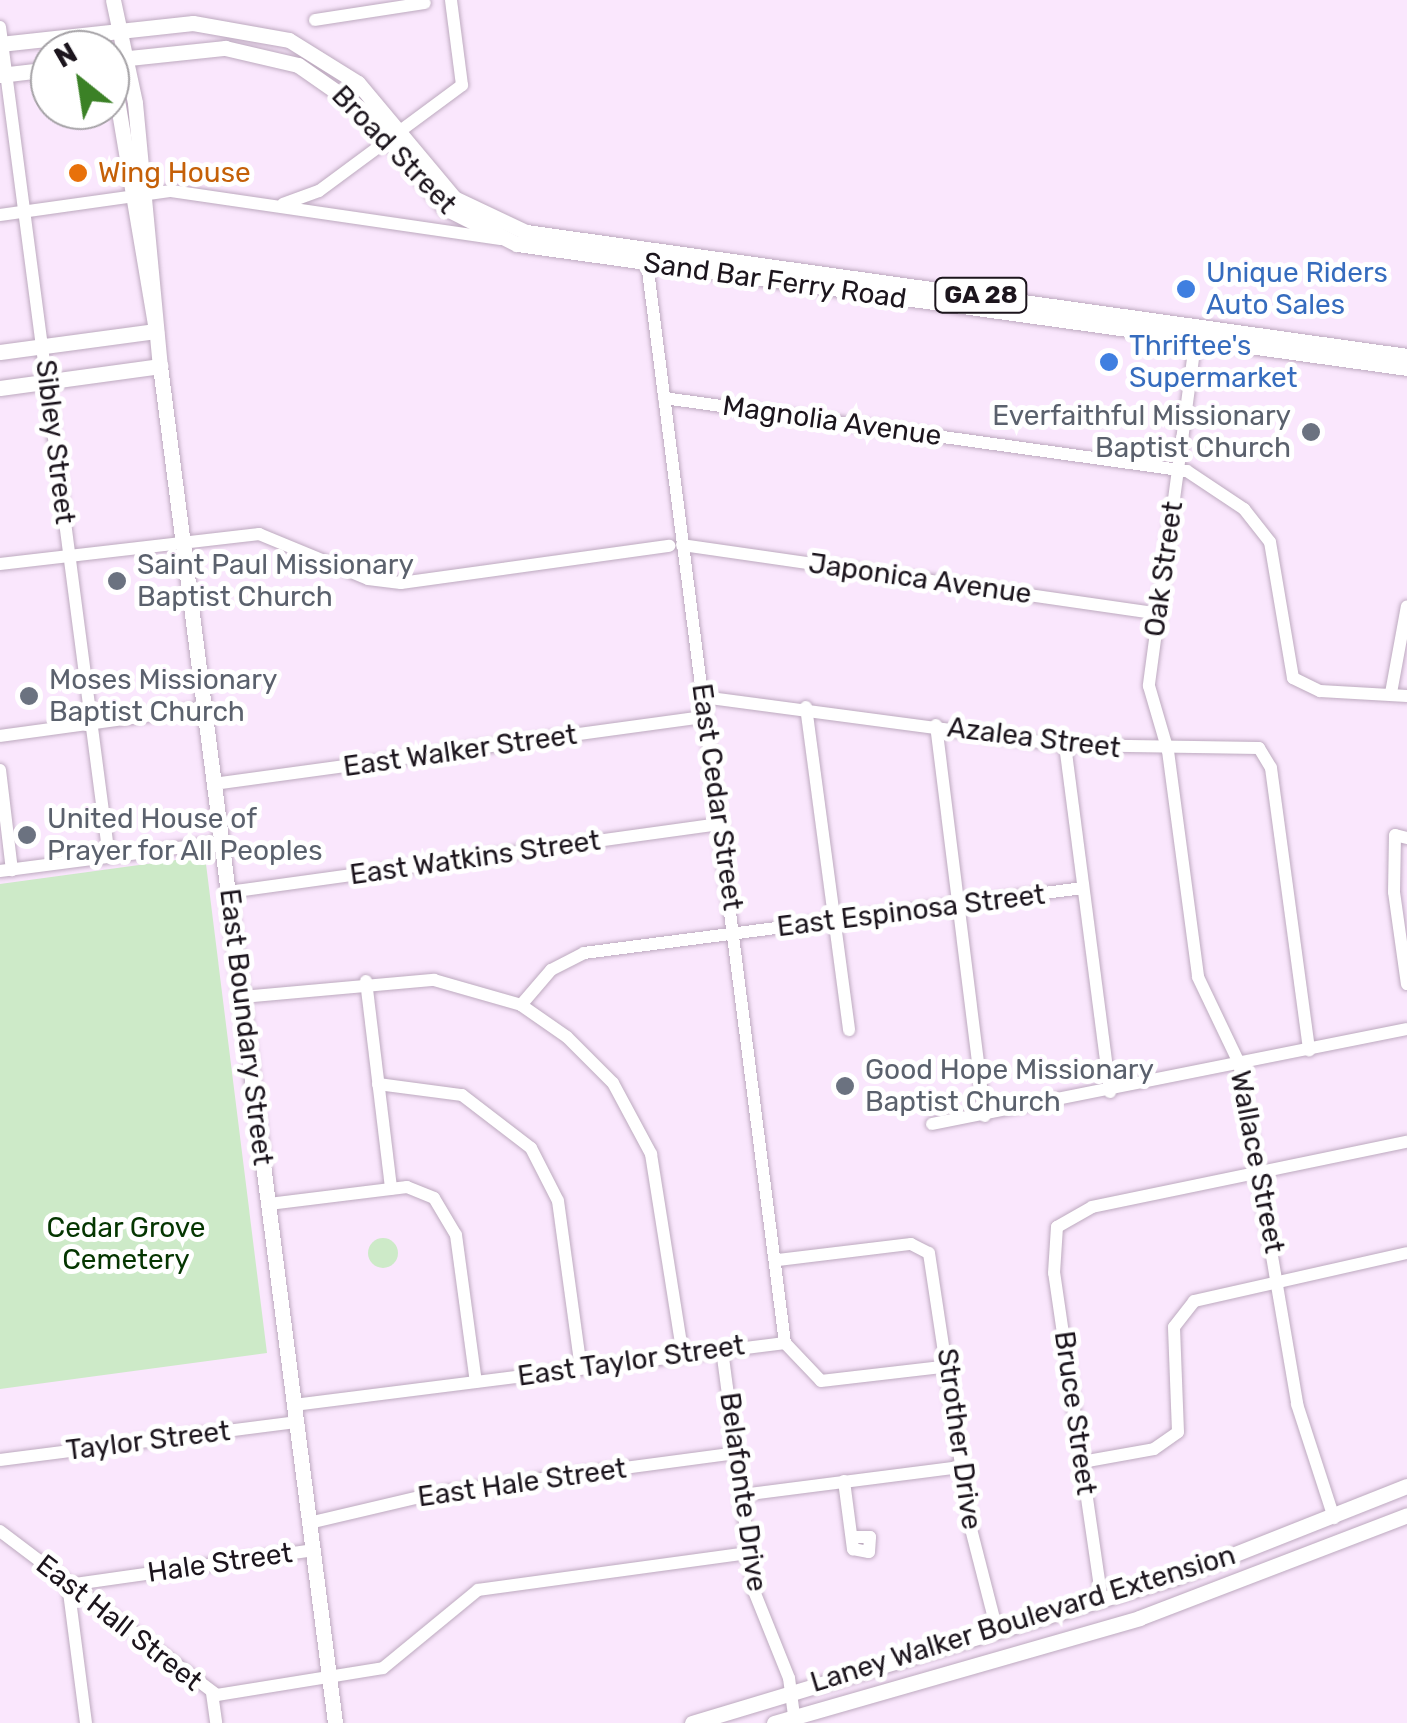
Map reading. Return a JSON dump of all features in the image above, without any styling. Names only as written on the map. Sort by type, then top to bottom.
[{"type":"main road","name":"East Boundary Street","points":[[113,0],[117,30]]},
{"type":"main road","name":"Broad Street","points":[[130,31],[209,22],[289,40],[358,83],[445,208],[500,238]]},
{"type":"main road","name":"Broad Street","points":[[1,38],[30,36]]},
{"type":"main road","name":"Broad Street","points":[[130,58],[225,48],[281,59],[340,89],[467,207],[554,238]]},
{"type":"main road","points":[[3,74],[30,71]]},
{"type":"main road","name":"East Boundary Street","points":[[124,130],[138,194],[184,541],[335,1723]]},
{"type":"main road","name":"Sand Bar Ferry Road","points":[[500,238],[1196,332],[1407,356]]},
{"type":"main road","name":"Sand Bar Ferry Road","points":[[554,238],[646,256]]},
{"type":"main road","points":[[0,352],[156,331]]},
{"type":"main road","name":"Sand Bar Ferry Road","points":[[1196,332],[1407,368]]},
{"type":"main road","points":[[0,388],[160,366]]},
{"type":"main road","name":"Laney Walker Boulevard Extension","points":[[692,1723],[791,1688],[1130,1592],[1334,1518],[1407,1486]]},
{"type":"main road","points":[[1363,1506],[1372,1531]]},
{"type":"main road","name":"Laney Walker Boulevard Extension","points":[[774,1723],[1139,1618],[1407,1515]]},
{"type":"main road","points":[[1130,1592],[1139,1618]]},
{"type":"main road","points":[[1057,1614],[1064,1641]]},
{"type":"main road","points":[[906,1654],[910,1683]]},
{"type":"street","points":[[280,204],[319,191],[462,84],[451,0]]},
{"type":"street","points":[[314,20],[428,1],[454,21]]},
{"type":"street","name":"Sibley Street","points":[[1,38],[108,856]]},
{"type":"street","points":[[0,215],[138,194],[280,204],[500,238]]},
{"type":"street","name":"East Cedar Street","points":[[646,256],[664,398],[676,546],[721,824],[786,1343]]},
{"type":"street","name":"Oak Street","points":[[1168,750],[1150,686],[1196,332]]},
{"type":"street","name":"Magnolia Avenue","points":[[664,398],[1178,468]]},
{"type":"street","points":[[1178,468],[1226,494],[1265,534],[1292,678],[1320,691],[1407,696]]},
{"type":"street","name":"Japonica Avenue","points":[[0,564],[184,541],[269,536],[368,579],[401,583],[676,546],[1158,614]]},
{"type":"street","points":[[1391,693],[1407,606]]},
{"type":"street","name":"Azalea Street","points":[[703,697],[806,707],[1065,744],[1168,750],[1234,743],[1262,750],[1282,849],[1309,1050]]},
{"type":"street","points":[[806,707],[849,1030]]},
{"type":"street","points":[[0,736],[205,708]]},
{"type":"street","name":"East Walker Street","points":[[214,784],[706,717]]},
{"type":"street","points":[[936,725],[985,1116]]},
{"type":"street","points":[[1065,744],[1110,1092]]},
{"type":"street","name":"Wallace Street","points":[[1168,750],[1198,977],[1239,1064],[1262,1172],[1300,1422],[1334,1518]]},
{"type":"street","points":[[0,770],[6,870],[222,842]]},
{"type":"street","name":"East Watkins Street","points":[[229,892],[721,824]]},
{"type":"street","points":[[1407,838],[1395,835],[1394,892],[1407,984]]},
{"type":"street","name":"East Espinosa Street","points":[[520,1005],[551,970],[584,953],[1083,888]]},
{"type":"street","points":[[242,997],[366,981],[434,980],[520,1005],[595,1063],[645,1138],[663,1196],[683,1354]]},
{"type":"street","points":[[366,981],[392,1188]]},
{"type":"street","points":[[932,1124],[1110,1092],[1407,1029]]},
{"type":"street","points":[[378,1084],[462,1095],[530,1148],[558,1201],[580,1368]]},
{"type":"street","points":[[1262,1172],[1407,1142]]},
{"type":"street","name":"Bruce Street","points":[[1102,1601],[1052,1263],[1057,1227],[1080,1210],[1262,1172]]},
{"type":"street","points":[[269,1204],[392,1188],[419,1189],[453,1223],[476,1382]]},
{"type":"street","name":"Strother Drive","points":[[778,1260],[924,1248],[936,1270],[962,1468],[998,1630]]},
{"type":"street","points":[[1082,1462],[1172,1438],[1184,1418],[1180,1312],[1204,1297],[1407,1254]]},
{"type":"street","name":"East Taylor Street","points":[[295,1414],[476,1382],[786,1343],[804,1370],[828,1382],[950,1366]]},
{"type":"street","name":"Belafonte Drive","points":[[722,1350],[749,1553],[791,1688],[794,1720]]},
{"type":"street","name":"Taylor Street","points":[[0,1460],[295,1414]]},
{"type":"street","name":"East Hale Street","points":[[309,1523],[437,1493],[737,1453]]},
{"type":"street","points":[[742,1495],[962,1468]]},
{"type":"street","points":[[844,1481],[855,1537]]},
{"type":"street","name":"East Hall Street","points":[[0,1531],[212,1694],[329,1679],[390,1665],[478,1590],[749,1553]]},
{"type":"street","name":"Hale Street","points":[[68,1585],[312,1550]]},
{"type":"street","points":[[68,1585],[86,1723]]},
{"type":"street","points":[[212,1694],[216,1723]]},
{"type":"green space","name":"Cedar Grove Cemetery","points":[[205,856],[267,1353],[0,1389],[0,884]]},
{"type":"green space","points":[[383,1238],[397,1247],[398,1253],[389,1267],[383,1268],[369,1259],[368,1253],[377,1239]]},
{"type":"place","name":"Wing House","points":[[78,173]]},
{"type":"place","name":"Unique Riders Auto Sales","points":[[1186,289]]},
{"type":"place","name":"Thriftee's Supermarket","points":[[1109,362]]},
{"type":"place","name":"Everfaithful Missionary Baptist Church","points":[[1311,432]]},
{"type":"place","name":"Saint Paul Missionary Baptist Church","points":[[117,581]]},
{"type":"place","name":"Moses Missionary Baptist Church","points":[[29,696]]},
{"type":"place","name":"United House of Prayer for All Peoples","points":[[27,835]]},
{"type":"place","name":"Good Hope Missionary Baptist Church","points":[[845,1086]]}]
